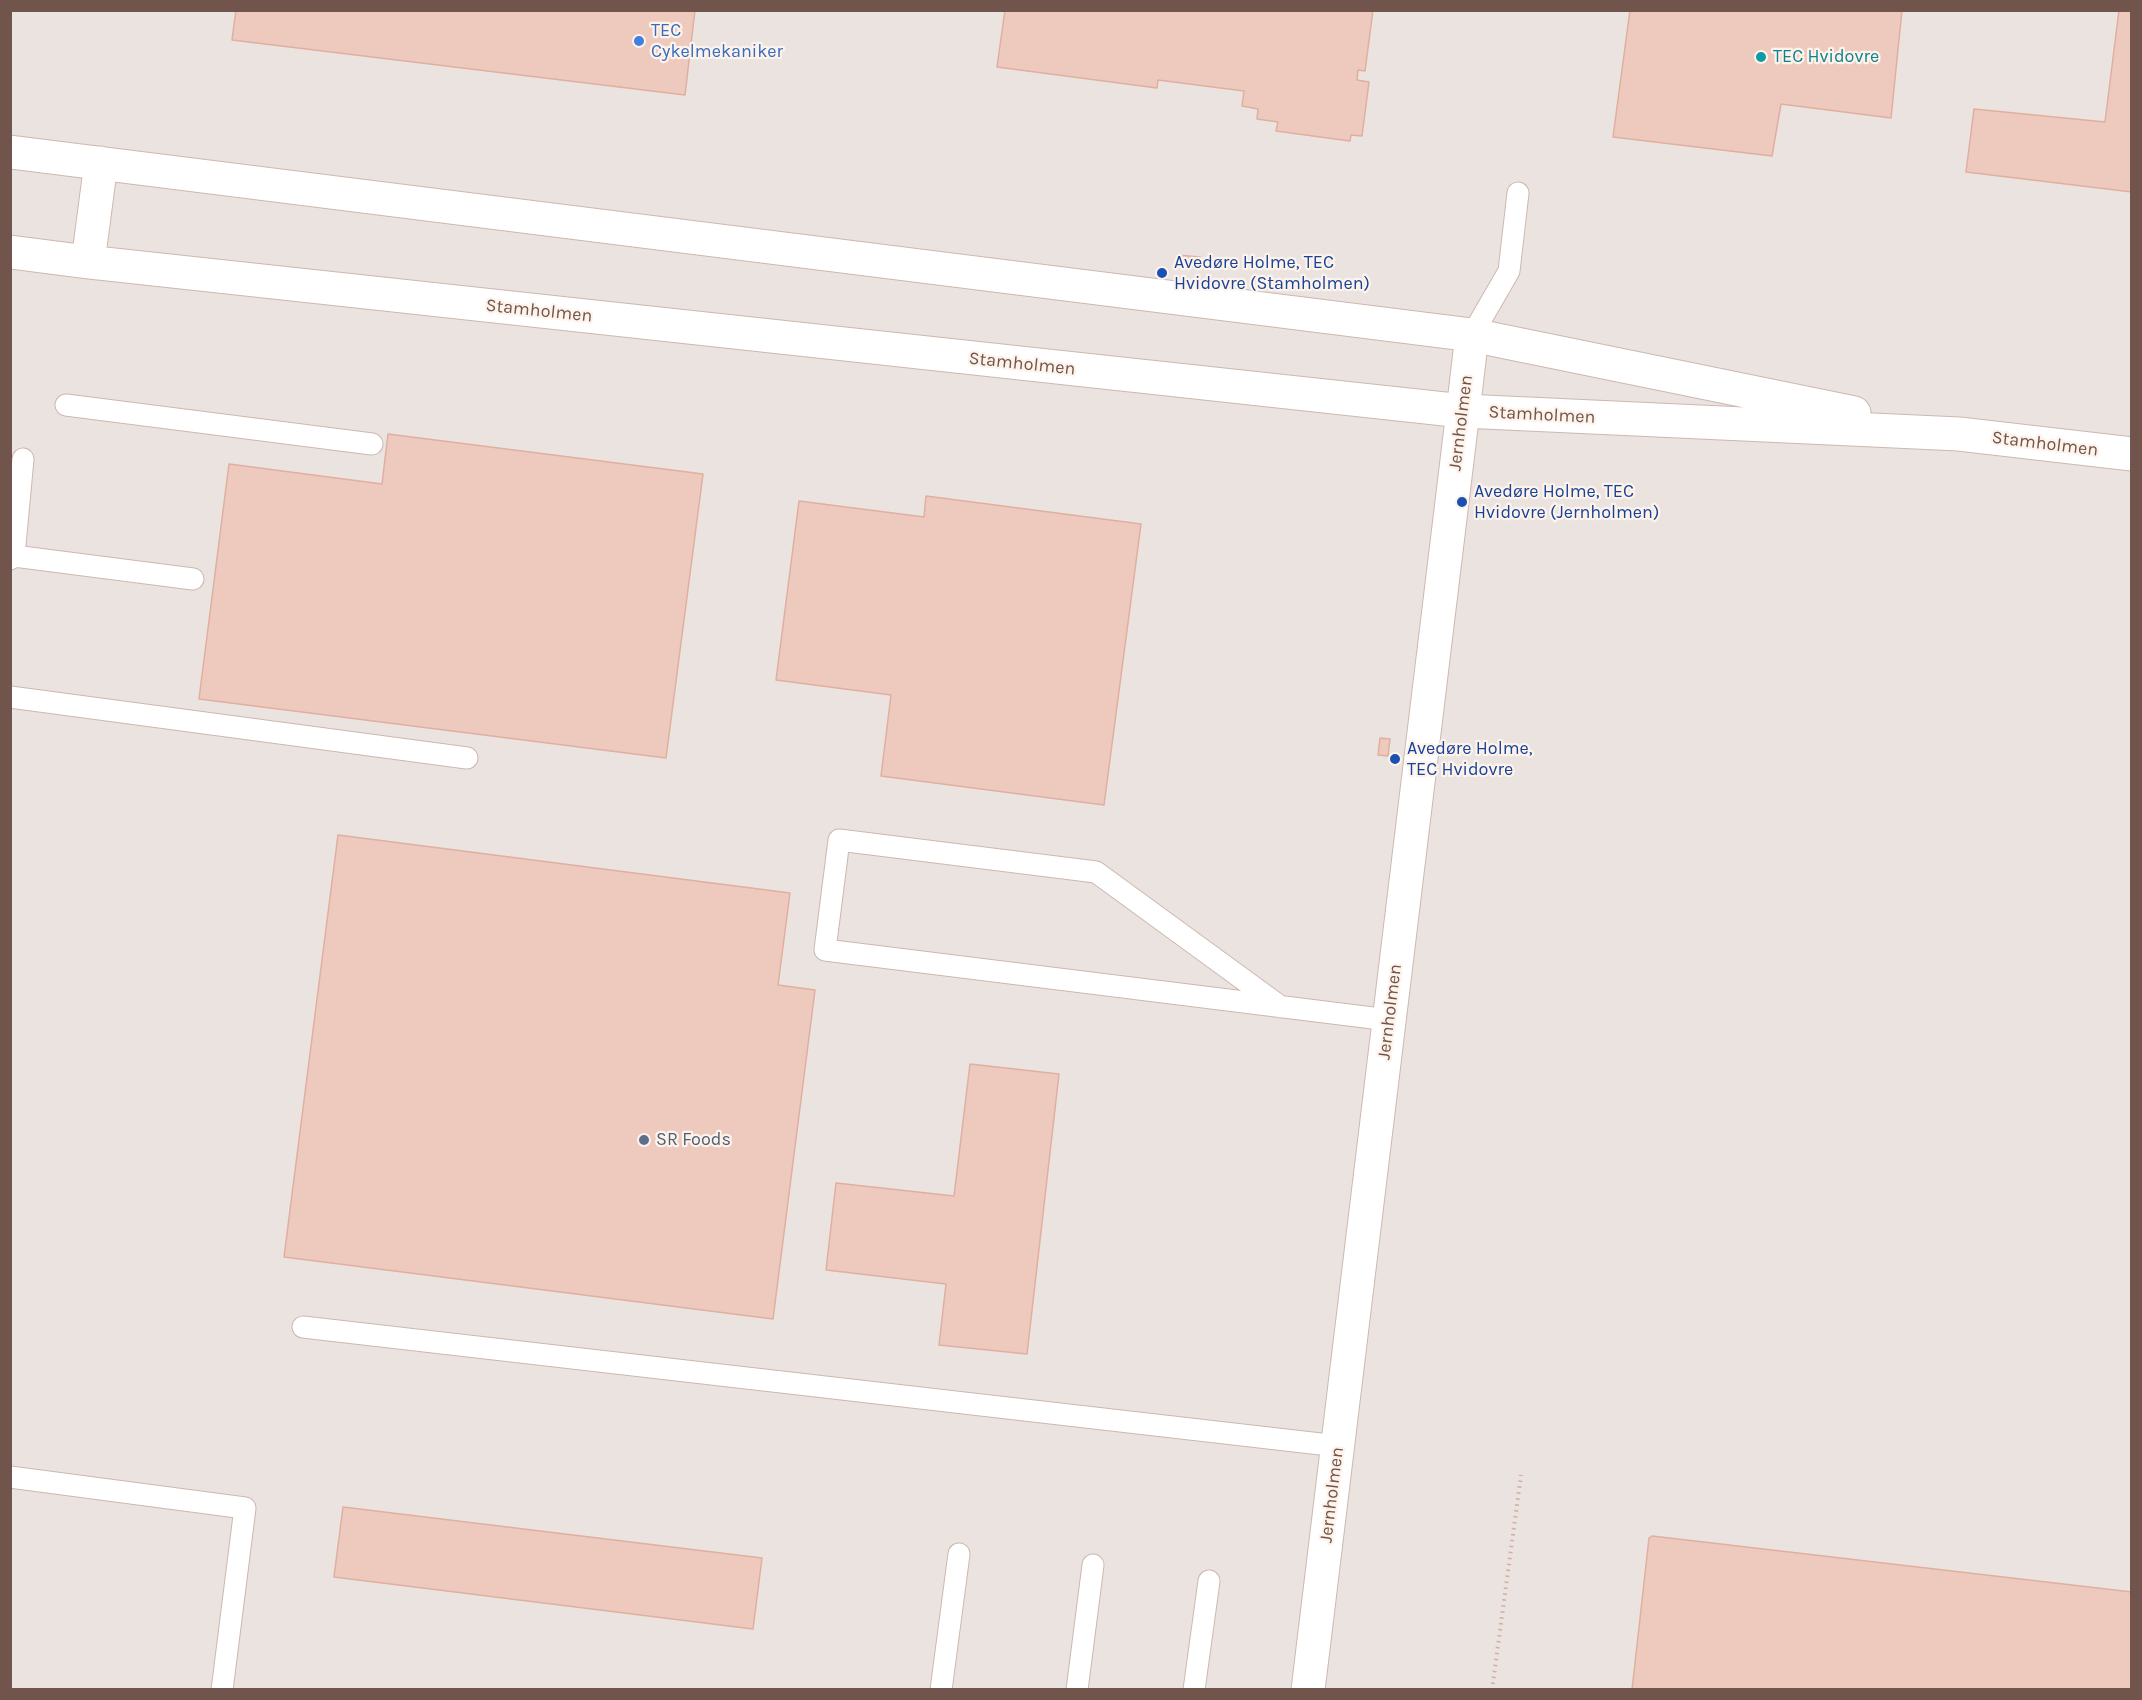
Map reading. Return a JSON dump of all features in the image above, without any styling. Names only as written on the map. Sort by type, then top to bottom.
[{"type":"street","name":"Stamholmen","points":[[10,152],[1472,335],[1959,434]]},
{"type":"street","points":[[88,262],[101,163]]},
{"type":"street","name":"Stamholmen","points":[[10,252],[1463,411],[1959,434],[2132,454]]},
{"type":"street","name":"Jernholmen","points":[[1308,1689],[1472,335]]},
{"type":"lane","points":[[1472,335],[1509,271],[1518,193]]},
{"type":"lane","points":[[66,405],[372,444]]},
{"type":"lane","points":[[23,459],[12,557],[193,579]]},
{"type":"lane","points":[[10,697],[467,758]]},
{"type":"lane","points":[[1281,1007],[1096,872],[839,840],[825,950],[1281,1007],[1389,1020]]},
{"type":"lane","points":[[303,1327],[1338,1446]]},
{"type":"lane","points":[[10,1477],[244,1508],[222,1689]]},
{"type":"lane","points":[[941,1689],[959,1554]]},
{"type":"lane","points":[[1077,1689],[1093,1565]]},
{"type":"lane","points":[[1194,1689],[1209,1581]]},
{"type":"path","points":[[1491,1689],[1521,1475]]},
{"type":"shaded area","points":[[11,11],[2131,11],[2131,1689],[11,1689]]},
{"type":"building","points":[[236,10],[695,10],[685,95],[232,40]]},
{"type":"building","points":[[1005,10],[1373,10],[1365,71],[1358,70],[1357,80],[1369,82],[1362,136],[1351,135],[1350,141],[1276,131],[1278,122],[1257,119],[1258,109],[1242,106],[1244,91],[1158,80],[1157,88],[997,67]]},
{"type":"building","name":"TEC Hvidovre","points":[[1630,10],[1902,10],[1891,118],[1781,104],[1772,156],[1613,137]]},
{"type":"building","points":[[2119,10],[2132,10],[2132,192],[1966,172],[1974,109],[2105,122]]},
{"type":"building","points":[[1177,255],[1200,257],[1199,265],[1177,263]]},
{"type":"building","points":[[388,434],[703,474],[666,758],[199,699],[229,464],[382,484]]},
{"type":"building","points":[[926,496],[1141,524],[1104,805],[881,776],[891,695],[776,680],[799,501],[924,517]]},
{"type":"building","points":[[1380,738],[1390,739],[1388,756],[1378,755]]},
{"type":"building","points":[[338,835],[790,893],[778,985],[815,990],[773,1319],[284,1257]]},
{"type":"building","points":[[970,1064],[1059,1074],[1027,1354],[939,1345],[946,1284],[826,1270],[836,1183],[954,1196]]},
{"type":"building","points":[[343,1507],[762,1558],[753,1629],[334,1577]]},
{"type":"building","points":[[1652,1536],[2132,1592],[2132,1690],[1632,1690],[1649,1538]]},
{"type":"place","name":"TEC Cykelmekaniker","points":[[639,41]]},
{"type":"place","name":"TEC Hvidovre","points":[[1761,57]]},
{"type":"place","name":"Avedøre Holme, TEC Hvidovre (Stamholmen)","points":[[1162,273]]},
{"type":"place","name":"Avedøre Holme, TEC Hvidovre (Jernholmen)","points":[[1462,502]]},
{"type":"place","name":"Avedøre Holme, TEC Hvidovre","points":[[1395,759]]},
{"type":"place","name":"SR Foods","points":[[644,1140]]}]
